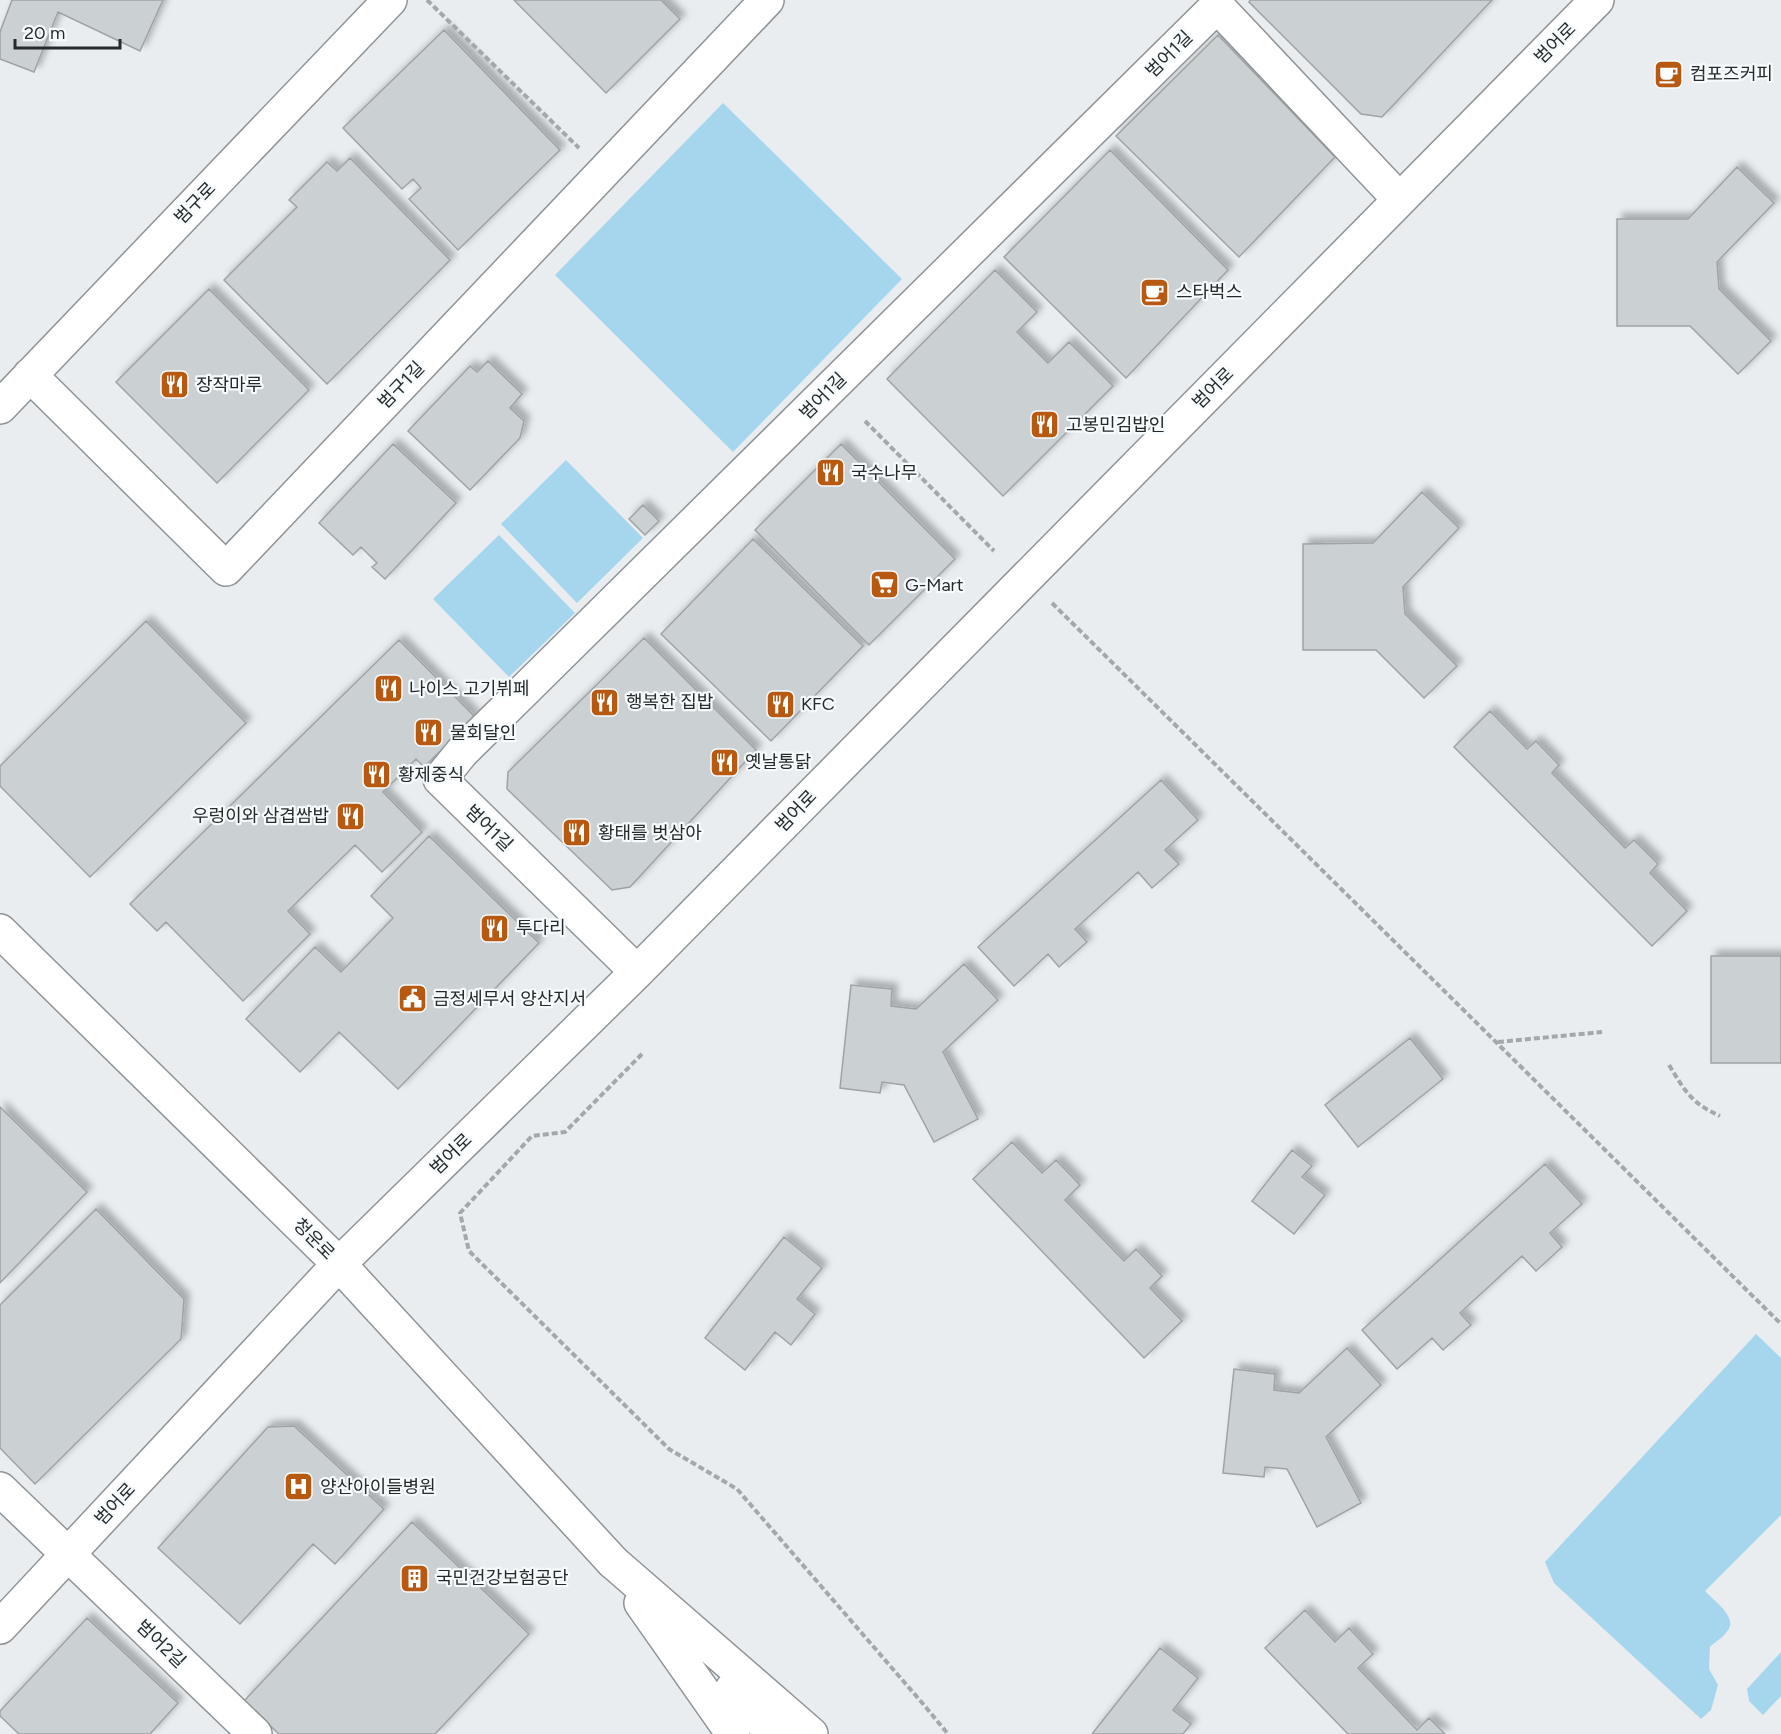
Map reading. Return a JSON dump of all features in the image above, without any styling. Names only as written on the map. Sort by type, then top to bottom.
[{"type":"street","name":"범구로","points":[[0,407],[390,0]]},
{"type":"street","name":"범구1길","points":[[30,375],[226,569],[767,0]]},
{"type":"street","name":"범어로","points":[[0,1627],[339,1264],[637,972],[1597,0]]},
{"type":"street","name":"범어1길","points":[[637,972],[440,779],[462,752],[1217,6],[1399,199]]},
{"type":"street","name":"청운로","points":[[0,931],[339,1264],[612,1562]]},
{"type":"street","name":"범어2길","points":[[0,1489],[255,1734]]},
{"type":"street","points":[[612,1562],[711,1734]]},
{"type":"street","points":[[612,1562],[733,1734]]},
{"type":"street","points":[[612,1562],[773,1734]]},
{"type":"street","points":[[612,1562],[811,1734]]},
{"type":"path","points":[[427,0],[584,153]]},
{"type":"path","points":[[864,422],[994,550]]},
{"type":"path","points":[[1052,603],[1781,1324]]},
{"type":"path","points":[[1498,1042],[1602,1032]]},
{"type":"path","points":[[642,1054],[565,1132],[532,1136],[460,1213],[469,1251],[669,1449],[737,1490],[948,1734]]},
{"type":"path","points":[[1669,1065],[1686,1092],[1702,1108],[1720,1116]]},
{"type":"shaded area","points":[[723,103],[902,279],[733,452],[555,275]]},
{"type":"shaded area","points":[[566,460],[643,538],[577,603],[501,524]]},
{"type":"shaded area","points":[[499,535],[575,613],[509,677],[433,599]]},
{"type":"shaded area","points":[[1756,1334],[1781,1358],[1781,1515],[1705,1591],[1727,1614],[1730,1625],[1724,1635],[1710,1647],[1709,1669],[1718,1685],[1711,1710],[1701,1719],[1554,1583],[1545,1562]]},
{"type":"shaded area","points":[[1781,1652],[1781,1696],[1763,1715],[1749,1701],[1747,1689]]},
{"type":"building","points":[[12,0],[163,0],[140,51],[58,12],[34,72],[0,59],[0,32]]},
{"type":"building","points":[[514,0],[661,0],[680,19],[606,93]]},
{"type":"building","points":[[1250,0],[1492,0],[1382,117],[1361,114],[1249,2]]},
{"type":"building","points":[[444,30],[560,150],[458,250],[409,199],[421,188],[413,179],[402,189],[343,128]]},
{"type":"building","points":[[1218,35],[1335,157],[1239,257],[1116,136]]},
{"type":"building","points":[[1110,150],[1228,270],[1126,378],[1004,257]]},
{"type":"building","points":[[350,158],[450,260],[327,384],[224,280],[297,207],[289,200],[327,162],[337,171]]},
{"type":"building","points":[[1737,167],[1774,203],[1717,262],[1719,289],[1771,341],[1738,374],[1690,326],[1617,326],[1617,219],[1688,219]]},
{"type":"building","points":[[995,270],[1037,312],[1017,332],[1048,363],[1069,342],[1113,386],[1003,496],[887,379]]},
{"type":"building","points":[[209,289],[309,390],[217,483],[116,382]]},
{"type":"building","points":[[488,361],[522,394],[510,408],[524,421],[520,438],[470,490],[408,431],[470,366],[477,372]]},
{"type":"building","points":[[393,444],[456,503],[385,579],[372,567],[377,563],[361,547],[353,555],[319,523]]},
{"type":"building","points":[[841,444],[955,559],[869,645],[755,530]]},
{"type":"building","points":[[1422,492],[1459,528],[1403,587],[1405,614],[1457,666],[1424,698],[1376,650],[1303,650],[1303,544],[1373,543]]},
{"type":"building","points":[[643,505],[659,521],[645,535],[629,519]]},
{"type":"building","points":[[753,539],[863,646],[771,741],[661,634]]},
{"type":"building","points":[[146,621],[246,723],[90,877],[0,786],[0,766]]},
{"type":"building","points":[[644,638],[756,750],[630,887],[612,890],[507,789],[508,772]]},
{"type":"building","points":[[399,640],[475,717],[424,767],[416,759],[383,792],[422,832],[382,872],[355,845],[288,911],[310,934],[243,1001],[166,922],[157,931],[130,904]]},
{"type":"building","points":[[1490,711],[1527,749],[1536,741],[1559,765],[1552,773],[1625,848],[1634,840],[1658,864],[1650,873],[1687,911],[1652,946],[1454,747]]},
{"type":"building","points":[[1161,780],[1198,820],[1165,850],[1179,864],[1152,888],[1138,872],[1075,929],[1087,942],[1059,967],[1048,954],[1014,986],[978,947]]},
{"type":"building","points":[[429,836],[539,943],[398,1089],[339,1032],[300,1072],[246,1019],[315,947],[341,972],[393,918],[371,896]]},
{"type":"building","points":[[1711,956],[1781,956],[1781,1063],[1711,1063]]},
{"type":"building","points":[[964,964],[998,1000],[943,1052],[978,1119],[934,1142],[904,1085],[882,1082],[880,1093],[840,1088],[851,985],[892,989],[891,1006],[916,1009]]},
{"type":"building","points":[[1410,1038],[1443,1079],[1358,1147],[1325,1105]]},
{"type":"building","points":[[0,1107],[87,1192],[0,1283]]},
{"type":"building","points":[[1012,1142],[1042,1173],[1056,1160],[1080,1185],[1065,1200],[1124,1261],[1136,1249],[1162,1276],[1150,1288],[1182,1321],[1144,1358],[973,1179]]},
{"type":"building","points":[[1292,1150],[1312,1166],[1302,1177],[1325,1195],[1294,1234],[1252,1201]]},
{"type":"building","points":[[1545,1164],[1582,1204],[1550,1233],[1562,1247],[1536,1271],[1522,1256],[1460,1313],[1471,1325],[1443,1350],[1432,1338],[1397,1369],[1362,1330]]},
{"type":"building","points":[[96,1209],[184,1299],[181,1339],[35,1484],[0,1448],[0,1305]]},
{"type":"building","points":[[784,1237],[822,1268],[797,1299],[815,1314],[791,1345],[775,1332],[745,1370],[705,1338]]},
{"type":"building","points":[[1347,1348],[1381,1385],[1326,1437],[1361,1503],[1317,1527],[1287,1469],[1265,1467],[1264,1477],[1223,1473],[1234,1369],[1275,1374],[1274,1390],[1299,1393]]},
{"type":"building","points":[[294,1426],[384,1509],[335,1564],[313,1544],[240,1624],[158,1548],[268,1427]]},
{"type":"building","name":"국민건강보험공단","points":[[412,1522],[529,1634],[435,1734],[279,1734],[244,1701]]},
{"type":"building","points":[[1305,1610],[1335,1642],[1349,1628],[1373,1654],[1358,1668],[1417,1730],[1429,1718],[1445,1734],[1348,1734],[1265,1648]]},
{"type":"building","points":[[87,1618],[178,1703],[150,1734],[19,1734],[0,1716],[0,1711]]},
{"type":"building","points":[[1160,1648],[1198,1678],[1173,1710],[1191,1724],[1183,1734],[1092,1734]]},
{"type":"place","name":"컴포즈커피","points":[[1669,74]]},
{"type":"place","name":"스타벅스","points":[[1155,292]]},
{"type":"place","name":"장작마루","points":[[175,385]]},
{"type":"place","name":"고봉민김밥인","points":[[1045,425]]},
{"type":"place","name":"국수나무","points":[[830,473]]},
{"type":"place","name":"G-Mart","points":[[884,585]]},
{"type":"place","name":"나이스 고기뷔페","points":[[388,689]]},
{"type":"place","name":"행복한 집밥","points":[[605,702]]},
{"type":"place","name":"KFC","points":[[780,704]]},
{"type":"place","name":"물회달인","points":[[429,733]]},
{"type":"place","name":"옛날통닭","points":[[724,762]]},
{"type":"place","name":"황제중식","points":[[377,775]]},
{"type":"place","name":"우렁이와 삼겹쌈밥","points":[[350,816]]},
{"type":"place","name":"황태를 벗삼아","points":[[577,833]]},
{"type":"place","name":"투다리","points":[[495,928]]},
{"type":"place","name":"금정세무서 양산지서","points":[[412,999]]},
{"type":"place","name":"양산아이들병원","points":[[299,1487]]},
{"type":"place","name":"국민건강보험공단","points":[[415,1578]]}]
